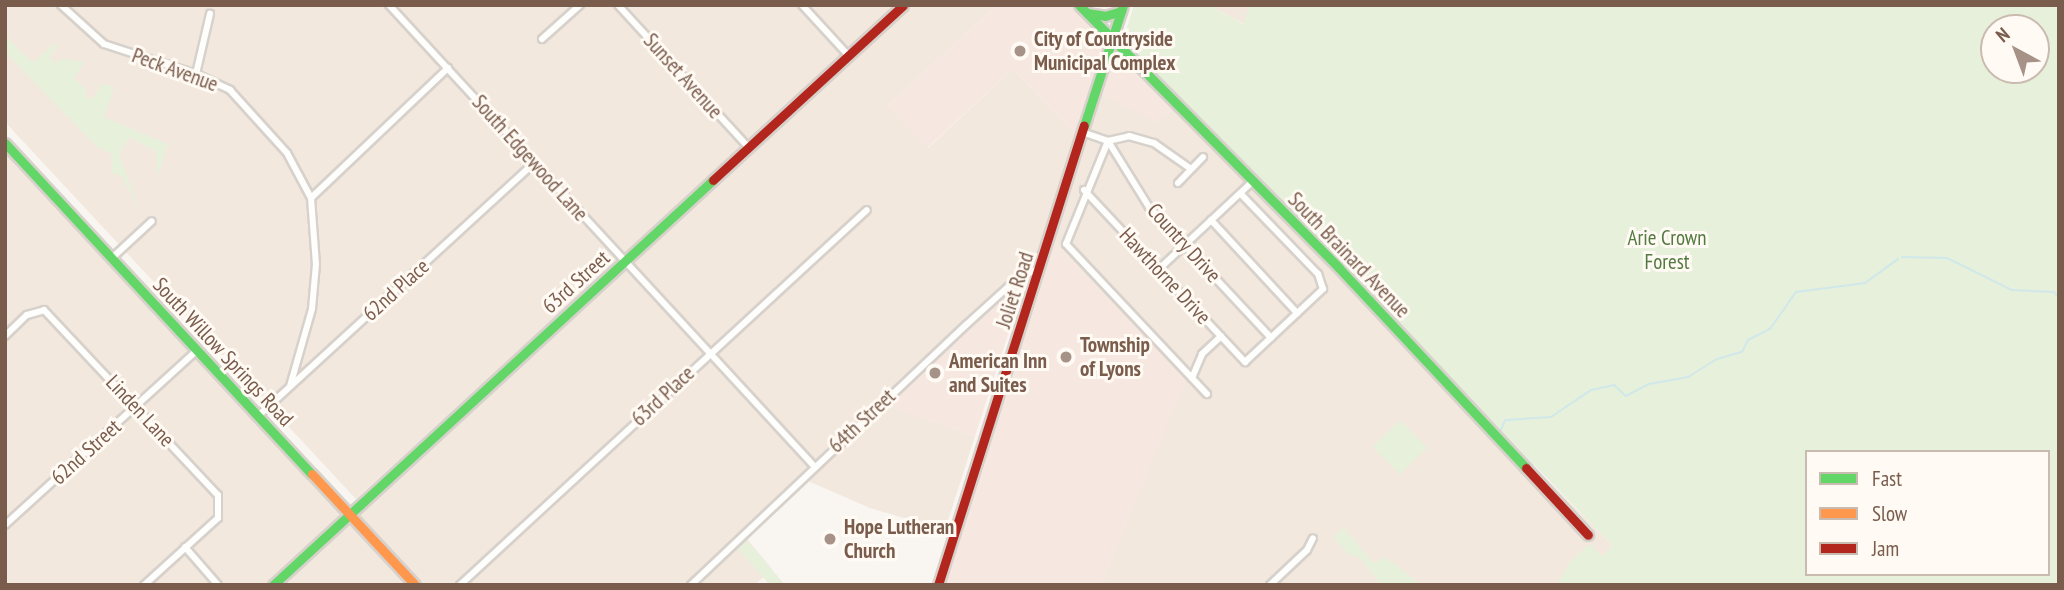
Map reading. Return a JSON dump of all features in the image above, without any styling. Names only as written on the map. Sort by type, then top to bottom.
[{"type":"street","name":"Peck Avenue","points":[[61,5],[104,44],[196,74],[230,90],[257,116],[287,153],[311,198],[316,264],[312,309],[290,386]]},
{"type":"street","name":"South Edgewood Lane","points":[[389,5],[449,68],[533,164],[814,465]]},
{"type":"street","points":[[542,39],[580,5]]},
{"type":"street","name":"Sunset Avenue","points":[[618,5],[748,147]]},
{"type":"street","points":[[802,5],[848,55]]},
{"type":"street","name":"63rd Street","points":[[273,585],[903,5]]},
{"type":"street","name":"South Brainard Avenue","points":[[1079,5],[1253,181],[1588,535]]},
{"type":"street","points":[[1087,13],[1105,16],[1122,8]]},
{"type":"street","name":"Joliet Road","points":[[939,585],[1085,133],[1122,8]]},
{"type":"street","points":[[196,74],[210,14]]},
{"type":"street","points":[[311,198],[449,68]]},
{"type":"street","points":[[1085,133],[1108,141],[1129,136],[1154,143],[1191,169]]},
{"type":"street","points":[[1108,141],[1090,189],[1084,190],[1066,244],[1207,394]]},
{"type":"street","name":"Country Drive","points":[[1108,141],[1149,206],[1271,338]]},
{"type":"street","name":"South Willow Springs Road","points":[[5,143],[415,585]]},
{"type":"street","points":[[1178,183],[1203,157]]},
{"type":"street","name":"62nd Place","points":[[258,416],[533,164]]},
{"type":"street","points":[[1159,269],[1253,181]]},
{"type":"street","name":"Hawthorne Drive","points":[[1084,190],[1245,362],[1271,338]]},
{"type":"street","points":[[1240,193],[1318,274],[1323,289],[1271,338]]},
{"type":"street","name":"63rd Place","points":[[460,585],[867,210]]},
{"type":"street","points":[[1211,220],[1297,313]]},
{"type":"street","points":[[112,258],[152,221]]},
{"type":"street","name":"64th Street","points":[[691,585],[787,497],[814,465],[1019,277],[1040,268]]},
{"type":"street","name":"Linden Lane","points":[[5,336],[27,315],[44,310],[218,495],[222,508],[218,518],[185,547]]},
{"type":"street","points":[[1192,378],[1202,354],[1221,335]]},
{"type":"street","name":"62nd Street","points":[[5,525],[197,350]]},
{"type":"street","points":[[1270,585],[1307,550],[1313,538]]},
{"type":"street","points":[[144,585],[185,547],[219,585]]},
{"type":"shaded area","points":[[5,5],[896,5],[356,499],[5,122]]},
{"type":"shaded area","points":[[910,5],[997,5],[888,105],[928,148],[1013,69],[1080,138],[1043,253],[887,406],[975,436],[945,530],[870,508],[801,478],[747,539],[772,569],[755,585],[421,585],[354,513]]},
{"type":"shaded area","points":[[997,5],[1076,5],[1110,36],[1080,138],[1013,69],[927,148],[888,105]]},
{"type":"shaded area","points":[[1208,5],[1250,5],[1244,24]]},
{"type":"shaded area","points":[[1113,40],[1176,106],[1158,123],[1099,92]]},
{"type":"shaded area","points":[[1099,92],[1158,122],[1176,106],[1613,546],[1571,585],[1101,585],[1185,380],[1054,242]]},
{"type":"shaded area","points":[[5,151],[339,513],[405,585],[5,585]]},
{"type":"shaded area","points":[[1054,242],[1186,380],[1101,585],[942,585]]},
{"type":"shaded area","points":[[1015,286],[1022,292],[975,436],[886,406]]},
{"type":"green space","name":"Arie Crown Forest","points":[[1134,5],[1208,5],[1243,24],[1250,5],[2059,5],[2059,585],[1557,585],[1570,562],[1590,544],[1602,556],[1613,546],[1127,45],[1124,37]]},
{"type":"green space","points":[[5,36],[33,63],[55,43],[58,47],[49,57],[55,63],[61,59],[85,62],[73,79],[86,88],[85,98],[95,97],[102,83],[114,87],[104,117],[168,144],[158,177],[156,152],[130,137],[119,154],[139,209],[121,175],[112,174],[111,153],[97,147],[5,52]]},
{"type":"green space","points":[[1400,420],[1427,448],[1400,474],[1373,446]]},
{"type":"green space","points":[[1343,527],[1374,563],[1386,557],[1421,585],[1382,585],[1359,557],[1348,554],[1333,538]]},
{"type":"green space","points":[[746,539],[785,585],[770,585],[737,548]]},
{"type":"waterway","points":[[1902,257],[1947,258],[2012,290],[2054,292],[2059,298]]},
{"type":"waterway","points":[[1507,420],[1551,417],[1591,390],[1614,385],[1626,396],[1649,384],[1688,377],[1717,359],[1742,352],[1748,340],[1770,329],[1796,292],[1865,283],[1898,259]]},
{"type":"waterway","points":[[1500,432],[1505,420]]},
{"type":"traffic: fast","points":[[1079,5],[1339,268],[1526,468]]},
{"type":"traffic: fast","points":[[1084,126],[1123,5]]},
{"type":"traffic: fast","points":[[1087,13],[1105,16],[1121,11]]},
{"type":"traffic: fast","points":[[5,143],[312,474]]},
{"type":"traffic: fast","points":[[273,585],[713,180]]},
{"type":"traffic: slow","points":[[312,474],[415,585]]},
{"type":"traffic: jam","points":[[713,180],[903,5]]},
{"type":"traffic: jam","points":[[938,585],[1084,126]]},
{"type":"traffic: jam","points":[[1526,468],[1588,535]]},
{"type":"place","name":"City of Countryside Municipal Complex","points":[[1020,51]]},
{"type":"place","name":"Township of Lyons","points":[[1066,357]]},
{"type":"place","name":"American Inn and Suites","points":[[935,373]]},
{"type":"place","name":"Hope Lutheran Church","points":[[830,539]]}]
